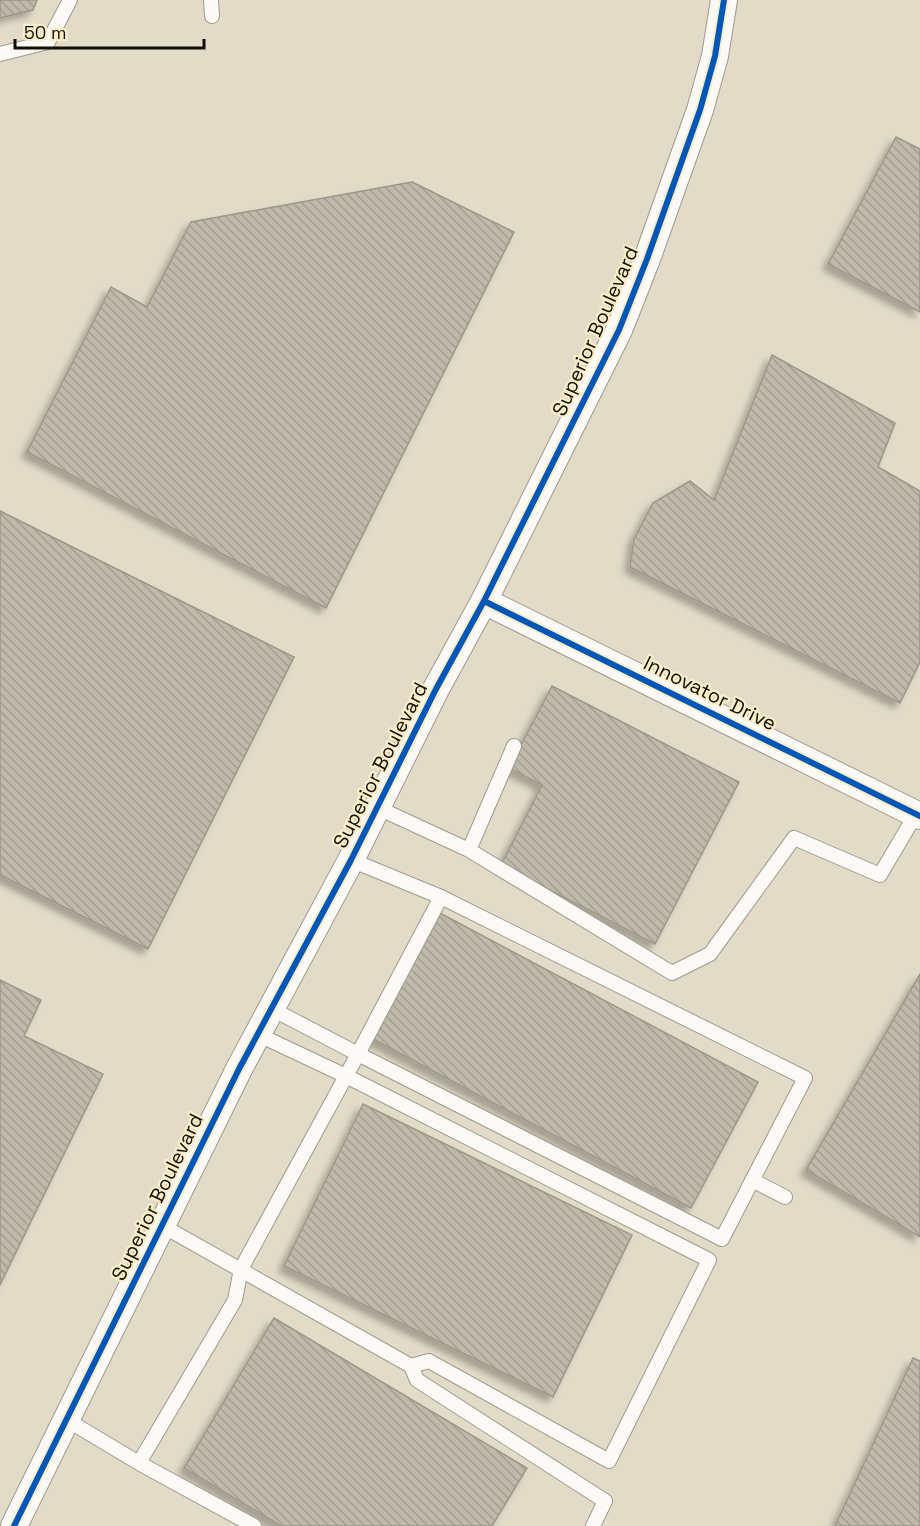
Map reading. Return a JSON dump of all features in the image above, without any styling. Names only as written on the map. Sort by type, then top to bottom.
[{"type":"street","name":"Superior Boulevard","points":[[15,1526],[161,1225],[257,1034],[351,860],[376,807],[484,601],[619,330],[700,110],[715,56],[724,0]]},
{"type":"street","name":"Innovator Drive","points":[[484,601],[918,815]]},
{"type":"lane","points":[[0,54],[48,42],[70,0]]},
{"type":"lane","points":[[211,0],[212,16]]},
{"type":"lane","points":[[469,850],[514,746]]},
{"type":"lane","points":[[376,807],[469,850],[672,973],[710,954],[794,838],[880,874],[918,815]]},
{"type":"lane","points":[[272,1009],[722,1239],[805,1078],[441,897],[351,860]]},
{"type":"lane","points":[[139,1463],[235,1300],[241,1269],[441,897]]},
{"type":"lane","points":[[257,1034],[346,1076],[710,1260],[609,1461],[429,1361],[411,1366]]},
{"type":"lane","points":[[752,1180],[785,1197]]},
{"type":"lane","points":[[161,1225],[411,1366],[417,1380],[605,1501],[592,1526]]},
{"type":"lane","points":[[67,1420],[139,1463],[254,1526]]},
{"type":"building","points":[[0,0],[37,0],[33,10],[0,18]]},
{"type":"building","points":[[896,137],[920,149],[920,312],[828,264]]},
{"type":"building","points":[[412,182],[514,232],[326,608],[27,452],[111,287],[147,307],[191,222]]},
{"type":"building","points":[[772,355],[895,423],[878,467],[920,491],[920,662],[900,703],[630,567],[634,539],[653,503],[690,481],[714,500]]},
{"type":"building","points":[[0,511],[294,657],[148,949],[0,875]]},
{"type":"building","points":[[552,686],[739,782],[655,944],[501,865],[542,785],[509,768]]},
{"type":"building","points":[[438,912],[758,1082],[691,1208],[371,1038]]},
{"type":"building","points":[[920,974],[920,1237],[806,1170]]},
{"type":"building","points":[[0,980],[41,1000],[24,1036],[103,1074],[0,1285]]},
{"type":"building","points":[[363,1104],[632,1235],[553,1397],[284,1266]]},
{"type":"building","points":[[274,1318],[527,1468],[492,1526],[281,1526],[184,1468]]},
{"type":"building","points":[[913,1358],[920,1361],[920,1526],[835,1526]]},
{"type":"cycle path","points":[[14,1526],[239,1069],[351,860],[436,689],[484,601],[619,330],[700,110],[715,56],[724,0]]},
{"type":"cycle path","points":[[484,601],[920,816]]}]
